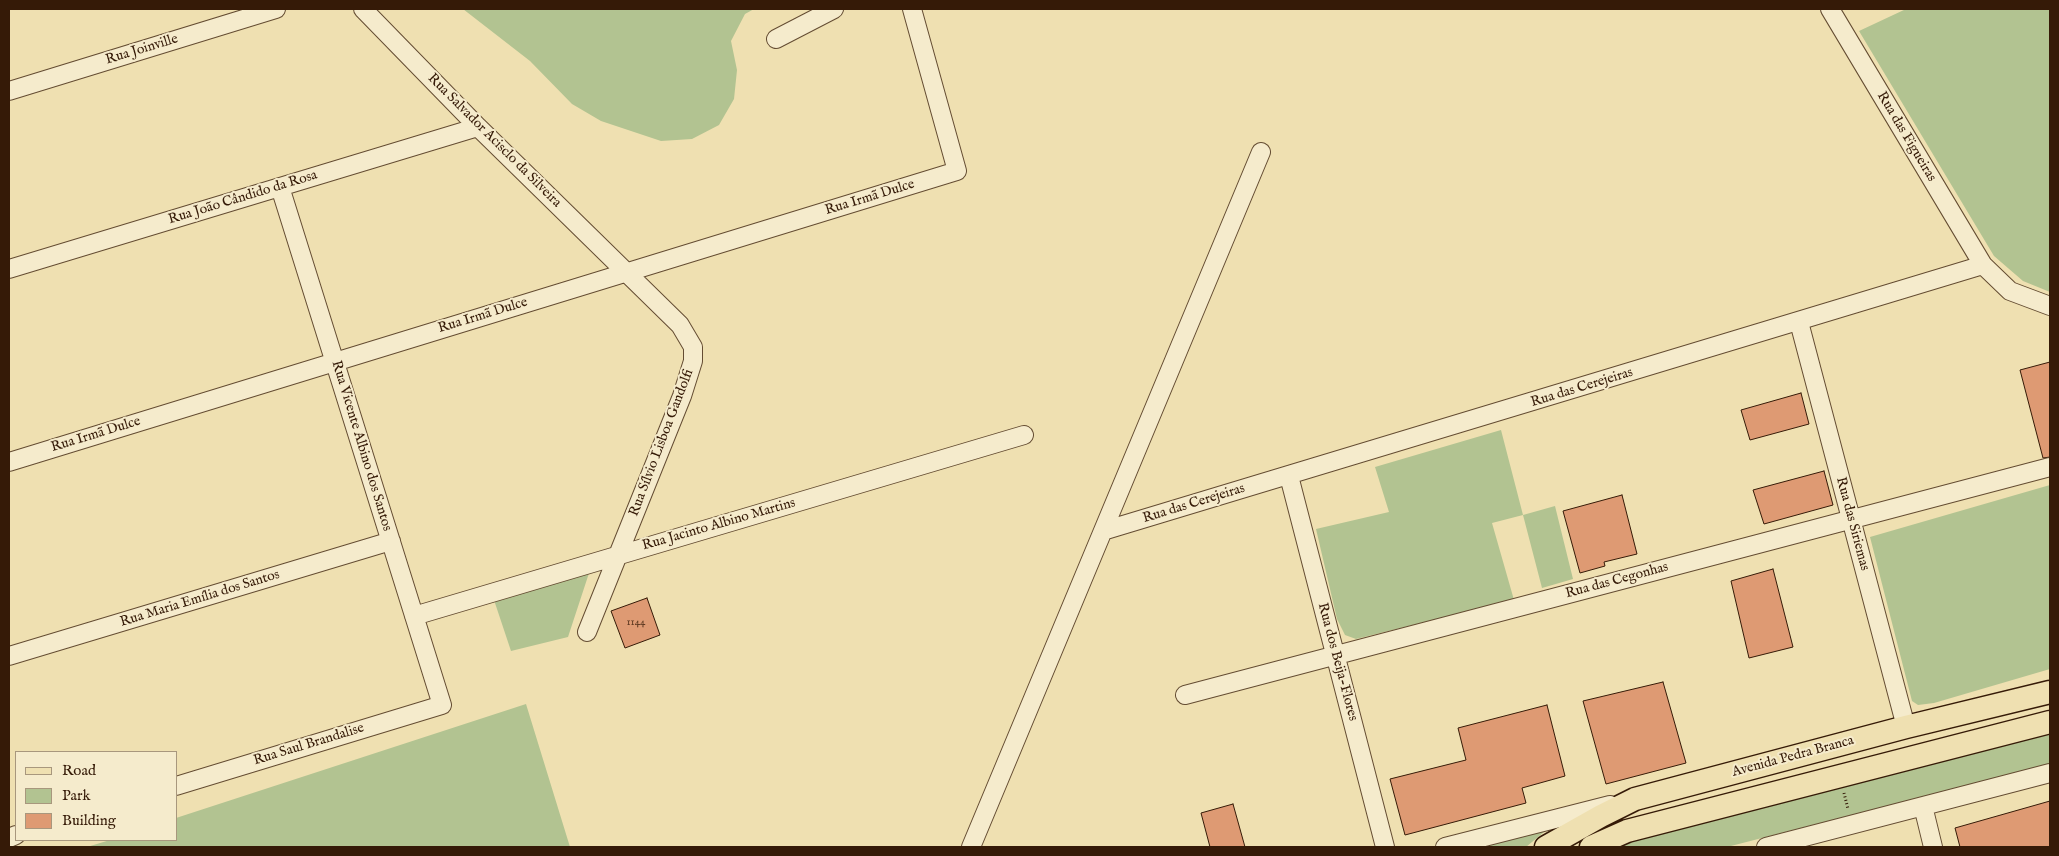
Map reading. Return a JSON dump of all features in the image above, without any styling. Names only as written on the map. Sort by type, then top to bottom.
[{"type":"main road","name":"Avenida Pedra Branca","points":[[1546,847],[1635,799],[1906,727],[2050,692]]},
{"type":"main road","points":[[1591,847],[1626,831],[2050,722]]},
{"type":"street","name":"Rua Joinville","points":[[9,91],[276,9]]},
{"type":"street","name":"Rua Salvador Acisclo da Silveira","points":[[364,9],[478,127],[626,272]]},
{"type":"street","points":[[776,39],[834,9]]},
{"type":"street","name":"Rua Irmã Dulce","points":[[9,462],[957,171],[912,9]]},
{"type":"street","name":"Rua das Figueiras","points":[[1830,9],[1983,266]]},
{"type":"street","name":"Rua João Cândido da Rosa","points":[[9,269],[478,127]]},
{"type":"street","points":[[971,847],[1261,152]]},
{"type":"street","name":"Rua Vicente Albino dos Santos","points":[[280,187],[442,705]]},
{"type":"street","points":[[1983,266],[2010,290],[2050,306]]},
{"type":"street","name":"Rua das Cerejeiras","points":[[1103,531],[1983,266]]},
{"type":"street","name":"Rua Sílvio Lisboa Gandolfi","points":[[587,632],[682,396],[693,361],[693,347],[680,325],[626,272]]},
{"type":"street","name":"Rua das Siriemas","points":[[1799,322],[1906,727]]},
{"type":"street","name":"Rua Jacinto Albino Martins","points":[[414,616],[1024,435]]},
{"type":"street","name":"Rua das Cegonhas","points":[[1185,695],[2050,468]]},
{"type":"street","name":"Rua dos Beija-Flores","points":[[1289,476],[1385,847]]},
{"type":"street","name":"Rua Maria Emília dos Santos","points":[[9,656],[391,541]]},
{"type":"street","name":"Rua Saul Brandalise","points":[[178,785],[442,705]]},
{"type":"street","points":[[1766,847],[2050,772]]},
{"type":"street","points":[[1445,847],[1635,799]]},
{"type":"street","points":[[1923,806],[1933,847]]},
{"type":"green space","points":[[463,9],[754,9],[745,14],[731,41],[737,70],[734,99],[719,125],[692,139],[661,141],[601,121],[572,104],[530,61]]},
{"type":"green space","points":[[1906,9],[2050,9],[2050,292],[2023,281],[1994,256],[1859,31]]},
{"type":"green space","points":[[1501,430],[1523,515],[1492,523],[1514,600],[1356,639],[1345,635],[1337,619],[1316,529],[1389,512],[1375,467]]},
{"type":"green space","points":[[2050,485],[2050,669],[1934,703],[1918,705],[1912,701],[1870,537]]},
{"type":"green space","points":[[1555,506],[1573,579],[1542,588],[1523,515]]},
{"type":"green space","points":[[591,567],[568,637],[511,651],[492,594]]},
{"type":"green space","points":[[526,704],[570,847],[87,847],[107,841],[178,841],[178,817]]},
{"type":"green space","points":[[2050,732],[2050,764],[1727,847],[1619,847],[1631,841]]},
{"type":"green space","points":[[1550,827],[1526,847],[1466,847]]},
{"type":"building","points":[[2050,362],[2050,457],[2043,458],[2020,370]]},
{"type":"building","points":[[1801,393],[1809,424],[1750,440],[1741,410]]},
{"type":"building","points":[[1824,471],[1833,505],[1764,524],[1753,490]]},
{"type":"building","points":[[1622,495],[1637,554],[1604,562],[1605,566],[1580,573],[1563,511]]},
{"type":"building","points":[[1773,569],[1793,647],[1749,658],[1731,581]]},
{"type":"building","points":[[647,598],[660,635],[625,648],[611,611]]},
{"type":"building","points":[[1663,682],[1686,763],[1606,784],[1583,701]]},
{"type":"building","points":[[1547,705],[1565,776],[1522,788],[1526,803],[1405,835],[1390,779],[1466,760],[1458,728]]},
{"type":"building","points":[[2050,801],[2050,847],[1960,847],[1955,828]]},
{"type":"building","points":[[1233,804],[1245,847],[1210,847],[1201,813]]}]
